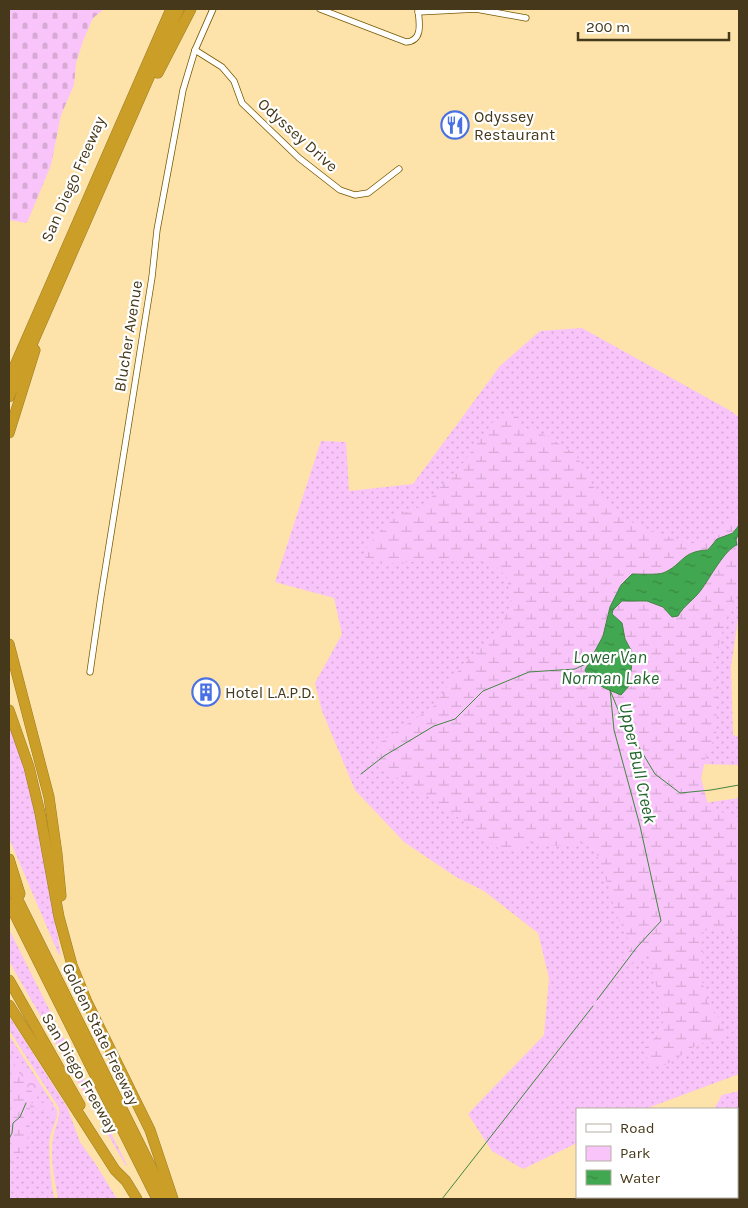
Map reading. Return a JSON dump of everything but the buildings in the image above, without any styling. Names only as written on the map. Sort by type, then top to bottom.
[{"type":"highway","name":"San Diego Freeway","points":[[9,362],[165,9]]},
{"type":"highway","points":[[9,379],[170,9]]},
{"type":"highway","name":"San Diego Freeway","points":[[43,318],[179,9]]},
{"type":"highway","points":[[142,96],[153,84],[191,9]]},
{"type":"highway","points":[[9,397],[43,318]]},
{"type":"highway","points":[[9,433],[29,374],[43,318]]},
{"type":"highway","points":[[9,644],[49,797],[66,944]]},
{"type":"highway","points":[[9,710],[31,776],[66,944],[87,1002],[150,1130],[173,1199]]},
{"type":"highway","points":[[9,859],[31,926]]},
{"type":"highway","name":"Golden State Freeway","points":[[9,882],[167,1199]]},
{"type":"highway","points":[[9,894],[160,1199]]},
{"type":"highway","points":[[9,903],[157,1199]]},
{"type":"highway","name":"Golden State Freeway","points":[[9,918],[149,1199]]},
{"type":"highway","name":"San Diego Freeway","points":[[9,980],[126,1181]]},
{"type":"highway","points":[[9,1005],[115,1170],[126,1181],[137,1199]]},
{"type":"street","name":"Blucher Avenue","points":[[90,672],[152,277],[158,220],[177,116],[195,50],[213,9]]},
{"type":"street","points":[[320,9],[406,42],[414,40],[418,36],[420,28],[418,10],[476,9],[526,18]]},
{"type":"street","name":"Odyssey Drive","points":[[195,50],[222,68],[234,81],[242,103],[299,158],[340,190],[355,195],[368,193],[399,168]]},
{"type":"green space","points":[[9,9],[104,9],[93,18],[83,41],[76,63],[74,85],[61,115],[51,165],[27,223],[9,220]]},
{"type":"green space","points":[[582,328],[739,417],[739,613],[731,667],[733,735],[739,737],[739,765],[699,764],[704,803],[739,798],[739,1074],[648,1108],[576,1108],[576,1143],[523,1169],[492,1151],[468,1114],[544,1035],[549,978],[538,933],[484,891],[456,877],[404,842],[355,790],[322,711],[315,683],[342,634],[334,598],[275,582],[321,441],[346,442],[349,491],[413,484],[500,366],[540,331]]},
{"type":"green space","points":[[507,414],[516,415],[522,426],[547,436],[575,454],[607,506],[638,526],[689,544],[706,541],[739,513],[739,588],[726,620],[715,658],[716,737],[707,752],[701,778],[709,808],[739,818],[739,931],[710,928],[701,934],[703,954],[700,974],[708,1002],[727,1031],[715,1042],[701,1044],[663,1066],[649,1066],[645,1047],[659,1034],[664,1019],[652,972],[651,953],[645,953],[627,967],[621,962],[632,947],[615,912],[610,891],[594,847],[586,842],[559,846],[532,842],[514,851],[502,851],[438,802],[407,785],[384,768],[376,752],[379,743],[434,706],[459,670],[501,625],[511,605],[507,577],[490,562],[429,561],[382,564],[370,562],[364,556],[367,547],[381,530],[398,515],[423,506],[463,463],[493,422]]},
{"type":"green space","points":[[9,721],[24,767],[36,815],[61,956],[58,953],[9,838]]},
{"type":"green space","points":[[9,929],[127,1165],[126,1166],[9,961]]},
{"type":"green space","points":[[9,1016],[67,1107],[80,1142],[117,1199],[58,1199],[53,1169],[52,1147],[59,1108],[9,1030]]},
{"type":"green space","points":[[9,1035],[57,1110],[57,1117],[49,1142],[51,1178],[55,1199],[9,1199]]},
{"type":"green space","points":[[9,1049],[12,1056],[17,1058],[33,1075],[41,1092],[37,1097],[38,1101],[55,1110],[53,1118],[49,1113],[34,1107],[29,1110],[28,1105],[33,1103],[9,1061]]},
{"type":"green space","points":[[9,1054],[23,1080],[32,1091],[33,1096],[27,1140],[20,1153],[9,1163]]},
{"type":"green space","points":[[739,1091],[739,1123],[738,1108],[715,1108],[722,1095]]},
{"type":"water","name":"Lower Van Norman Lake","points":[[739,525],[737,545],[723,558],[701,590],[678,616],[672,617],[663,607],[647,601],[622,601],[613,610],[612,614],[622,623],[625,639],[633,654],[629,686],[621,695],[600,686],[591,679],[585,670],[603,636],[610,607],[621,585],[632,574],[660,574],[670,570],[692,553],[708,550],[717,539],[733,533]]},
{"type":"waterway","points":[[361,774],[384,756],[434,726],[455,719],[483,691],[529,672],[575,669],[588,663]]},
{"type":"waterway","name":"Upper Bull Creek","points":[[597,1000],[637,947],[661,921],[640,826],[614,730],[610,689]]},
{"type":"waterway","points":[[610,690],[621,717],[655,774],[680,793],[739,785]]},
{"type":"waterway","name":"Upper Bull Creek","points":[[442,1199],[593,1006]]},
{"type":"waterway","points":[[9,1139],[13,1123],[20,1117],[26,1103]]},
{"type":"place","name":"Odyssey Restaurant","points":[[455,125]]},
{"type":"place","name":"Hotel L.A.P.D.","points":[[206,692]]}]
